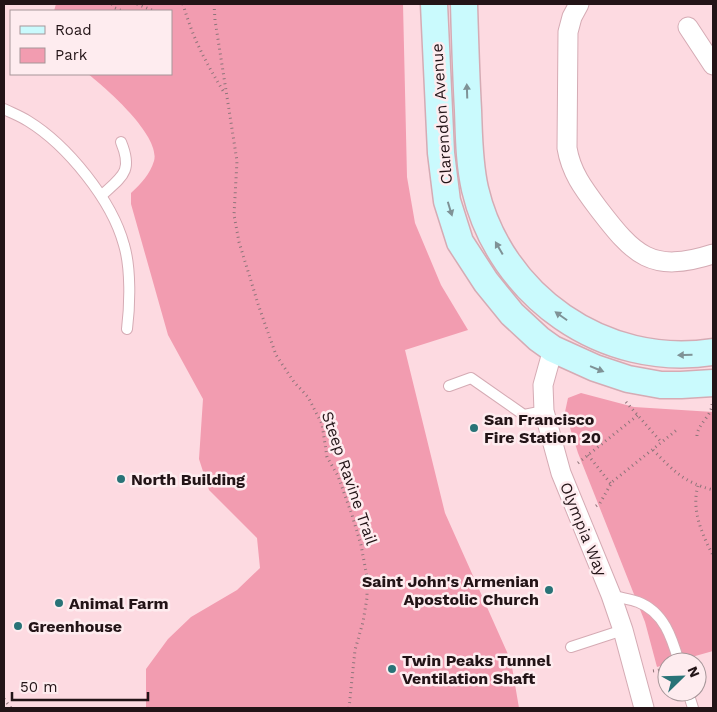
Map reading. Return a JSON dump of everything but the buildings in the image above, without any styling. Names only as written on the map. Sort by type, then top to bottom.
[{"type":"main road","name":"Clarendon Avenue","points":[[434,4],[441,153],[447,201],[460,242],[486,282],[512,314],[553,349],[595,368],[628,379],[713,393]]},
{"type":"main road","name":"Clarendon Avenue","points":[[464,4],[469,142],[475,188],[486,222],[499,249],[540,300],[560,316],[599,338],[634,350],[656,354],[693,355],[713,352]]},
{"type":"main road","points":[[528,287],[538,320],[553,349],[577,345],[599,338]]},
{"type":"street","points":[[579,4],[569,24],[567,42],[567,148],[569,160],[576,178],[623,239],[645,256],[664,262],[683,262],[713,254]]},
{"type":"street","points":[[688,27],[713,65]]},
{"type":"street","name":"Olympia Way","points":[[553,349],[543,385],[544,411],[561,473],[623,630],[644,708]]},
{"type":"lane","points":[[4,109],[28,121],[62,148],[102,195],[125,246],[130,306],[127,329]]},
{"type":"lane","points":[[102,195],[126,170],[127,156],[122,142]]},
{"type":"lane","points":[[449,386],[471,378],[524,415],[544,411]]},
{"type":"lane","points":[[611,596],[639,602],[659,616],[671,636],[676,652]]},
{"type":"lane","points":[[571,647],[623,630]]},
{"type":"path","points":[[138,4],[152,10]]},
{"type":"path","points":[[183,4],[190,28],[204,60],[227,97]]},
{"type":"path","name":"Steep Ravine Trail","points":[[214,4],[236,161],[234,215],[239,242],[276,355],[294,382],[308,398],[322,424],[327,457],[338,476],[352,515],[366,569],[367,598],[355,650],[349,708]]},
{"type":"path","points":[[697,436],[699,427],[712,409],[713,393]]},
{"type":"path","points":[[624,399],[662,443]]},
{"type":"path","points":[[578,463],[638,415]]},
{"type":"path","points":[[596,506],[600,503],[611,484],[678,429]]},
{"type":"path","points":[[653,450],[679,476],[698,486],[713,490]]},
{"type":"path","points":[[588,455],[611,484]]},
{"type":"path","points":[[698,486],[696,497],[699,523],[713,555]]},
{"type":"path","points":[[4,698],[11,708]]},
{"type":"green space","points":[[56,4],[403,4],[407,177],[415,223],[441,285],[468,330],[405,350],[445,513],[511,661],[519,708],[146,708],[146,669],[168,639],[191,617],[237,590],[260,568],[257,538],[209,490],[199,459],[203,399],[168,335],[131,204],[131,193],[150,170],[154,161],[154,151],[141,126],[130,113],[89,75],[172,75],[172,10],[54,10]]},
{"type":"green space","points":[[581,393],[634,407],[713,412],[713,651],[707,653],[657,652],[657,667],[645,622],[578,453],[565,412],[568,398]]},
{"type":"place","name":"San Francisco Fire Station 20","points":[[474,428]]},
{"type":"place","name":"North Building","points":[[121,479]]},
{"type":"place","name":"Saint John's Armenian Apostolic Church","points":[[549,590]]},
{"type":"place","name":"Animal Farm","points":[[59,603]]},
{"type":"place","name":"Greenhouse","points":[[18,626]]},
{"type":"place","name":"Twin Peaks Tunnel Ventilation Shaft","points":[[392,669]]}]
